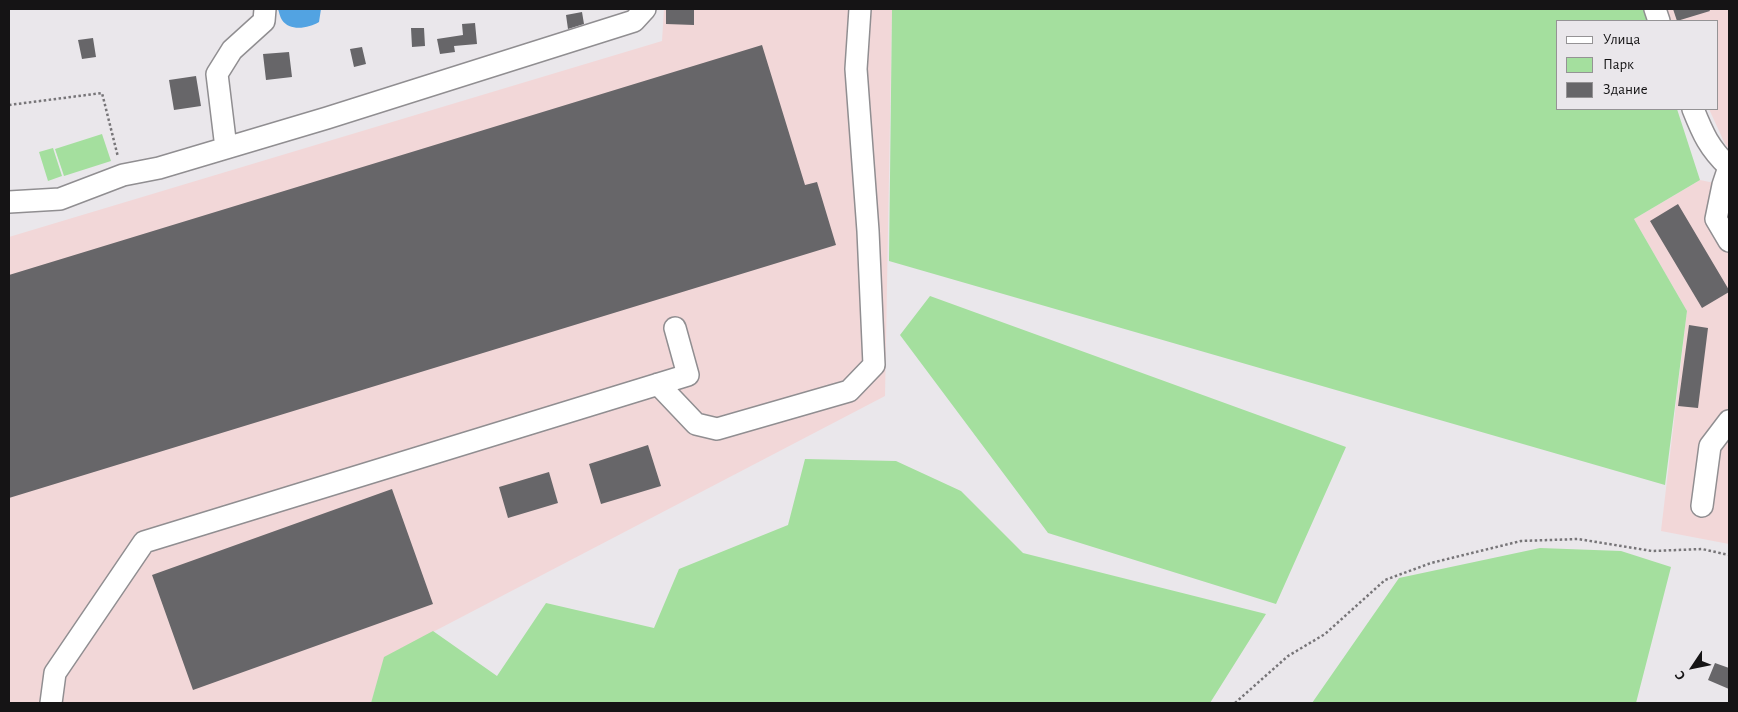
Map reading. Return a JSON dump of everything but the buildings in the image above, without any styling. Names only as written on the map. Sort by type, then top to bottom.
[{"type":"street","points":[[226,148],[217,74],[232,50],[264,21],[265,9]]},
{"type":"street","points":[[9,202],[60,199],[123,175],[159,168],[226,148],[634,22],[645,9]]},
{"type":"street","points":[[658,384],[696,424],[717,429],[848,391],[874,365],[868,231],[856,69],[860,9]]},
{"type":"street","points":[[1693,110],[1704,136],[1715,154],[1729,167],[1716,219],[1729,241]]},
{"type":"street","points":[[51,703],[55,673],[144,542],[688,375],[675,328]]},
{"type":"street","points":[[1702,506],[1710,446],[1729,421]]},
{"type":"path","points":[[9,105],[102,92],[123,175]]},
{"type":"path","points":[[1235,703],[1288,656],[1324,634],[1385,580],[1430,563],[1522,541],[1578,540],[1652,551],[1702,549],[1729,555]]},
{"type":"shaded area","points":[[664,9],[892,9],[885,396],[385,657],[371,703],[9,703],[9,237],[662,41]]},
{"type":"shaded area","points":[[1667,9],[1729,9],[1729,149],[1709,110],[1718,110],[1718,20],[1671,20]]},
{"type":"shaded area","points":[[1700,180],[1729,186],[1729,544],[1661,531],[1687,311],[1634,219]]},
{"type":"green space","points":[[892,9],[1644,9],[1648,20],[1556,20],[1556,110],[1677,110],[1700,180],[1634,219],[1687,311],[1665,485],[889,261]]},
{"type":"green space","points":[[102,134],[111,161],[64,176],[55,149]]},
{"type":"green space","points":[[53,148],[62,176],[48,181],[39,152]]},
{"type":"green space","points":[[930,296],[1346,447],[1276,604],[1048,533],[900,335]]},
{"type":"green space","points":[[805,459],[896,461],[961,491],[1023,553],[1266,614],[1210,703],[371,703],[384,657],[433,631],[497,676],[546,603],[654,628],[679,569],[788,525]]},
{"type":"green space","points":[[1540,548],[1621,551],[1671,567],[1636,703],[1312,703],[1399,578]]},
{"type":"water","points":[[278,9],[321,9],[319,22],[300,28],[290,26],[282,20]]}]
